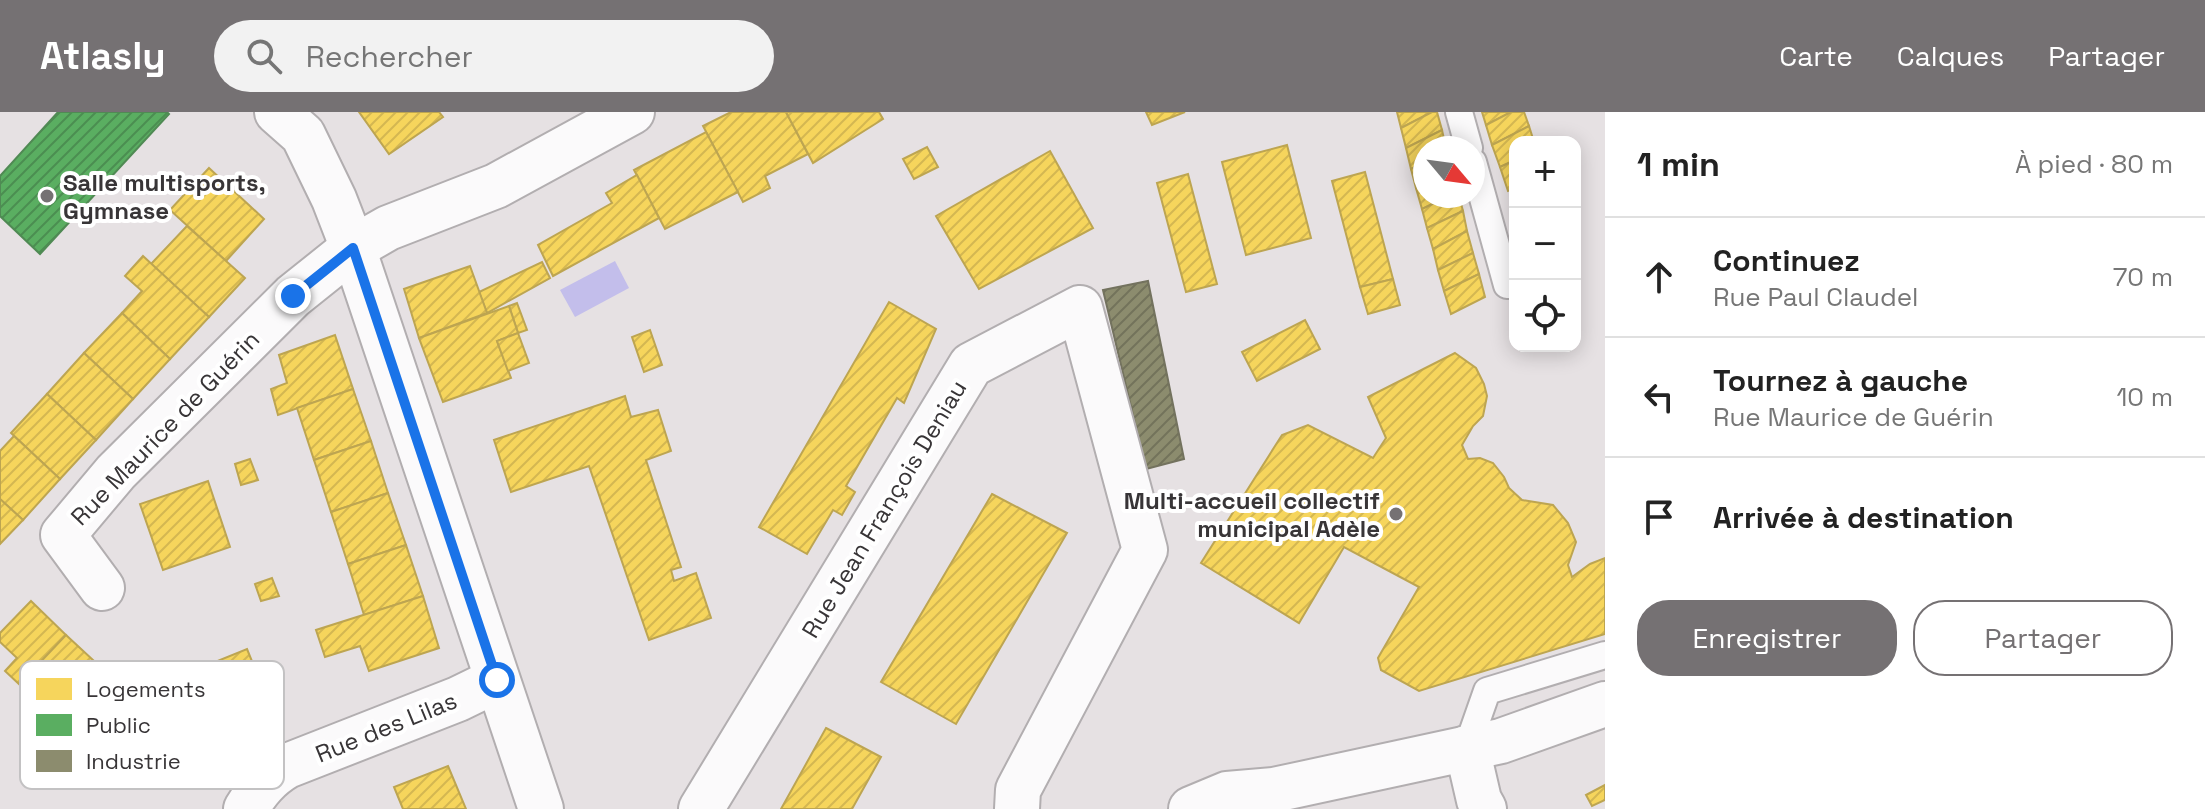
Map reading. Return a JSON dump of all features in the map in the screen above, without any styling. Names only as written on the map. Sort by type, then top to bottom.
[{"type":"street","points":[[277,112],[303,135],[334,199],[353,248],[541,809]]},
{"type":"street","points":[[353,248],[388,228],[496,186],[632,112]]},
{"type":"street","name":"Rue Maurice de Guérin","points":[[102,588],[63,535],[116,472],[293,296],[353,248]]},
{"type":"street","name":"Rue Jean François Deniau","points":[[701,809],[971,365],[1080,308],[1145,550],[1018,790],[1017,809]]},
{"type":"street","name":"Rue des Lilas","points":[[284,768],[458,699],[497,680]]},
{"type":"street","points":[[1191,809],[1227,794],[1240,801],[1274,790],[1344,792],[1605,704]]},
{"type":"street","points":[[1467,748],[1479,800],[1484,809]]},
{"type":"street","name":"Rue des Lilas","points":[[246,809],[259,789]]},
{"type":"lane","points":[[1459,112],[1466,136]]},
{"type":"lane","points":[[1485,205],[1507,285]]},
{"type":"lane","points":[[1467,748],[1487,691],[1605,655]]},
{"type":"shaded area","points":[[615,261],[629,288],[575,317],[560,290]]},
{"type":"building: Logements","points":[[359,112],[439,112],[443,117],[389,154]]},
{"type":"building: Logements","points":[[731,112],[786,112],[808,154],[765,176],[770,188],[743,202],[703,126]]},
{"type":"building: Logements","points":[[786,112],[879,112],[883,119],[813,163]]},
{"type":"building: Logements","points":[[1146,112],[1185,112],[1152,125]]},
{"type":"building: Logements","points":[[1397,112],[1432,112],[1401,128]]},
{"type":"building: Logements","points":[[1437,112],[1442,130],[1430,136],[1413,136],[1413,144],[1406,148],[1401,128]]},
{"type":"building: Logements","points":[[1482,112],[1511,112],[1486,125]]},
{"type":"building: Logements","points":[[1511,112],[1524,112],[1529,126],[1492,145],[1486,125]]},
{"type":"building: Logements","points":[[1529,126],[1532,136],[1510,136]]},
{"type":"building: Logements","points":[[706,132],[738,192],[665,229],[634,170]]},
{"type":"building: Logements","points":[[1509,136],[1509,163],[1500,167],[1492,145]]},
{"type":"building: Logements","points":[[1413,144],[1411,169],[1406,148]]},
{"type":"building: Logements","points":[[1287,145],[1311,238],[1246,255],[1222,162]]},
{"type":"building: Logements","points":[[927,147],[938,167],[914,179],[903,159]]},
{"type":"building: Logements","points":[[1050,151],[1093,228],[979,289],[936,216]]},
{"type":"building: Logements","points":[[1509,163],[1508,191],[1500,167]]},
{"type":"building: Logements","points":[[209,168],[264,219],[226,261],[170,210]]},
{"type":"building: Logements","points":[[1365,172],[1393,279],[1360,287],[1332,181]]},
{"type":"building: Logements","points":[[1188,174],[1217,284],[1186,292],[1157,183]]},
{"type":"building: Logements","points":[[637,175],[659,218],[553,276],[538,245],[612,203],[606,193]]},
{"type":"building: Logements","points":[[1462,208],[1463,211],[1427,228],[1422,209]]},
{"type":"building: Logements","points":[[1463,211],[1467,231],[1433,249],[1427,228]]},
{"type":"building: Logements","points":[[187,226],[245,278],[209,317],[151,264]]},
{"type":"building: Logements","points":[[1467,231],[1473,253],[1438,270],[1433,249]]},
{"type":"building: Logements","points":[[1473,253],[1479,274],[1444,291],[1438,270]]},
{"type":"building: Logements","points":[[143,256],[209,317],[170,359],[122,313],[142,291],[125,276]]},
{"type":"building: Logements","points":[[542,262],[550,278],[487,313],[479,292]]},
{"type":"building: Logements","points":[[470,266],[487,313],[419,338],[404,289]]},
{"type":"building: Logements","points":[[1479,274],[1485,297],[1451,314],[1444,291]]},
{"type":"building: Logements","points":[[1393,279],[1400,305],[1368,314],[1360,287]]},
{"type":"building: Logements","points":[[889,302],[936,329],[904,403],[897,398],[846,486],[855,492],[842,515],[833,510],[807,554],[759,527]]},
{"type":"building: Logements","points":[[517,303],[527,330],[518,333],[509,306]]},
{"type":"building: Logements","points":[[509,306],[518,333],[497,341],[511,378],[443,402],[419,338]]},
{"type":"building: Logements","points":[[122,313],[170,359],[133,399],[84,353]]},
{"type":"building: Logements","points":[[1305,320],[1320,349],[1257,381],[1242,352]]},
{"type":"building: Logements","points":[[650,330],[662,365],[644,372],[632,337]]},
{"type":"building: Logements","points":[[518,333],[529,363],[508,371],[497,341]]},
{"type":"building: Logements","points":[[335,335],[353,389],[278,415],[271,389],[287,383],[279,355]]},
{"type":"building: Logements","points":[[84,353],[133,399],[96,440],[47,394]]},
{"type":"building: Logements","name":"Multi-accueil collectif municipal Adèle","points":[[1455,353],[1476,368],[1487,396],[1483,416],[1462,445],[1468,459],[1480,458],[1493,463],[1509,488],[1522,500],[1553,505],[1568,523],[1576,542],[1568,565],[1572,577],[1605,558],[1605,634],[1419,691],[1381,670],[1378,658],[1419,587],[1344,547],[1299,623],[1201,563],[1282,435],[1308,425],[1373,458],[1386,438],[1368,397]]},
{"type":"building: Logements","points":[[353,389],[371,441],[314,460],[297,408]]},
{"type":"building: Logements","points":[[47,394],[96,440],[60,479],[11,433]]},
{"type":"building: Logements","points":[[625,396],[631,417],[658,410],[671,451],[646,460],[681,567],[671,570],[674,581],[696,573],[711,618],[649,640],[589,466],[511,492],[494,440]]},
{"type":"building: Logements","points":[[14,436],[60,479],[23,520],[0,499],[0,451]]},
{"type":"building: Logements","points":[[371,441],[388,493],[331,512],[314,460]]},
{"type":"building: Logements","points":[[250,459],[258,480],[241,485],[235,464]]},
{"type":"building: Logements","points":[[208,481],[230,547],[163,570],[140,504]]},
{"type":"building: Logements","points":[[388,493],[406,545],[348,564],[331,512]]},
{"type":"building: Logements","points":[[992,494],[1067,533],[956,724],[881,682]]},
{"type":"building: Logements","points":[[0,499],[23,520],[0,544]]},
{"type":"building: Logements","points":[[406,545],[423,596],[364,615],[348,564]]},
{"type":"building: Logements","points":[[272,578],[279,596],[261,601],[255,584]]},
{"type":"building: Logements","points":[[423,596],[439,648],[369,671],[360,646],[325,657],[316,630]]},
{"type":"building: Logements","points":[[31,601],[66,635],[42,661],[20,661],[20,685],[5,671],[17,658],[0,642],[0,633]]},
{"type":"building: Logements","points":[[66,635],[94,661],[41,661]]},
{"type":"building: Logements","points":[[247,649],[252,661],[217,661]]},
{"type":"building: Logements","points":[[826,728],[881,757],[852,809],[781,809]]},
{"type":"building: Logements","points":[[448,766],[466,809],[403,809],[394,787]]},
{"type":"building: Logements","points":[[1605,785],[1605,800],[1592,806],[1586,795]]},
{"type":"building: Public","name":"Salle multisports, Gymnase","points":[[58,112],[169,114],[40,254],[0,216],[0,176]]},
{"type":"building: Industrie","points":[[1148,281],[1184,459],[1146,469],[1103,290]]},
{"type":"place","name":"Salle multisports, Gymnase","points":[[47,196]]},
{"type":"place","name":"Multi-accueil collectif municipal Adèle","points":[[1396,514]]},
{"type":"route","points":[[293,296],[353,248],[497,680]]}]
